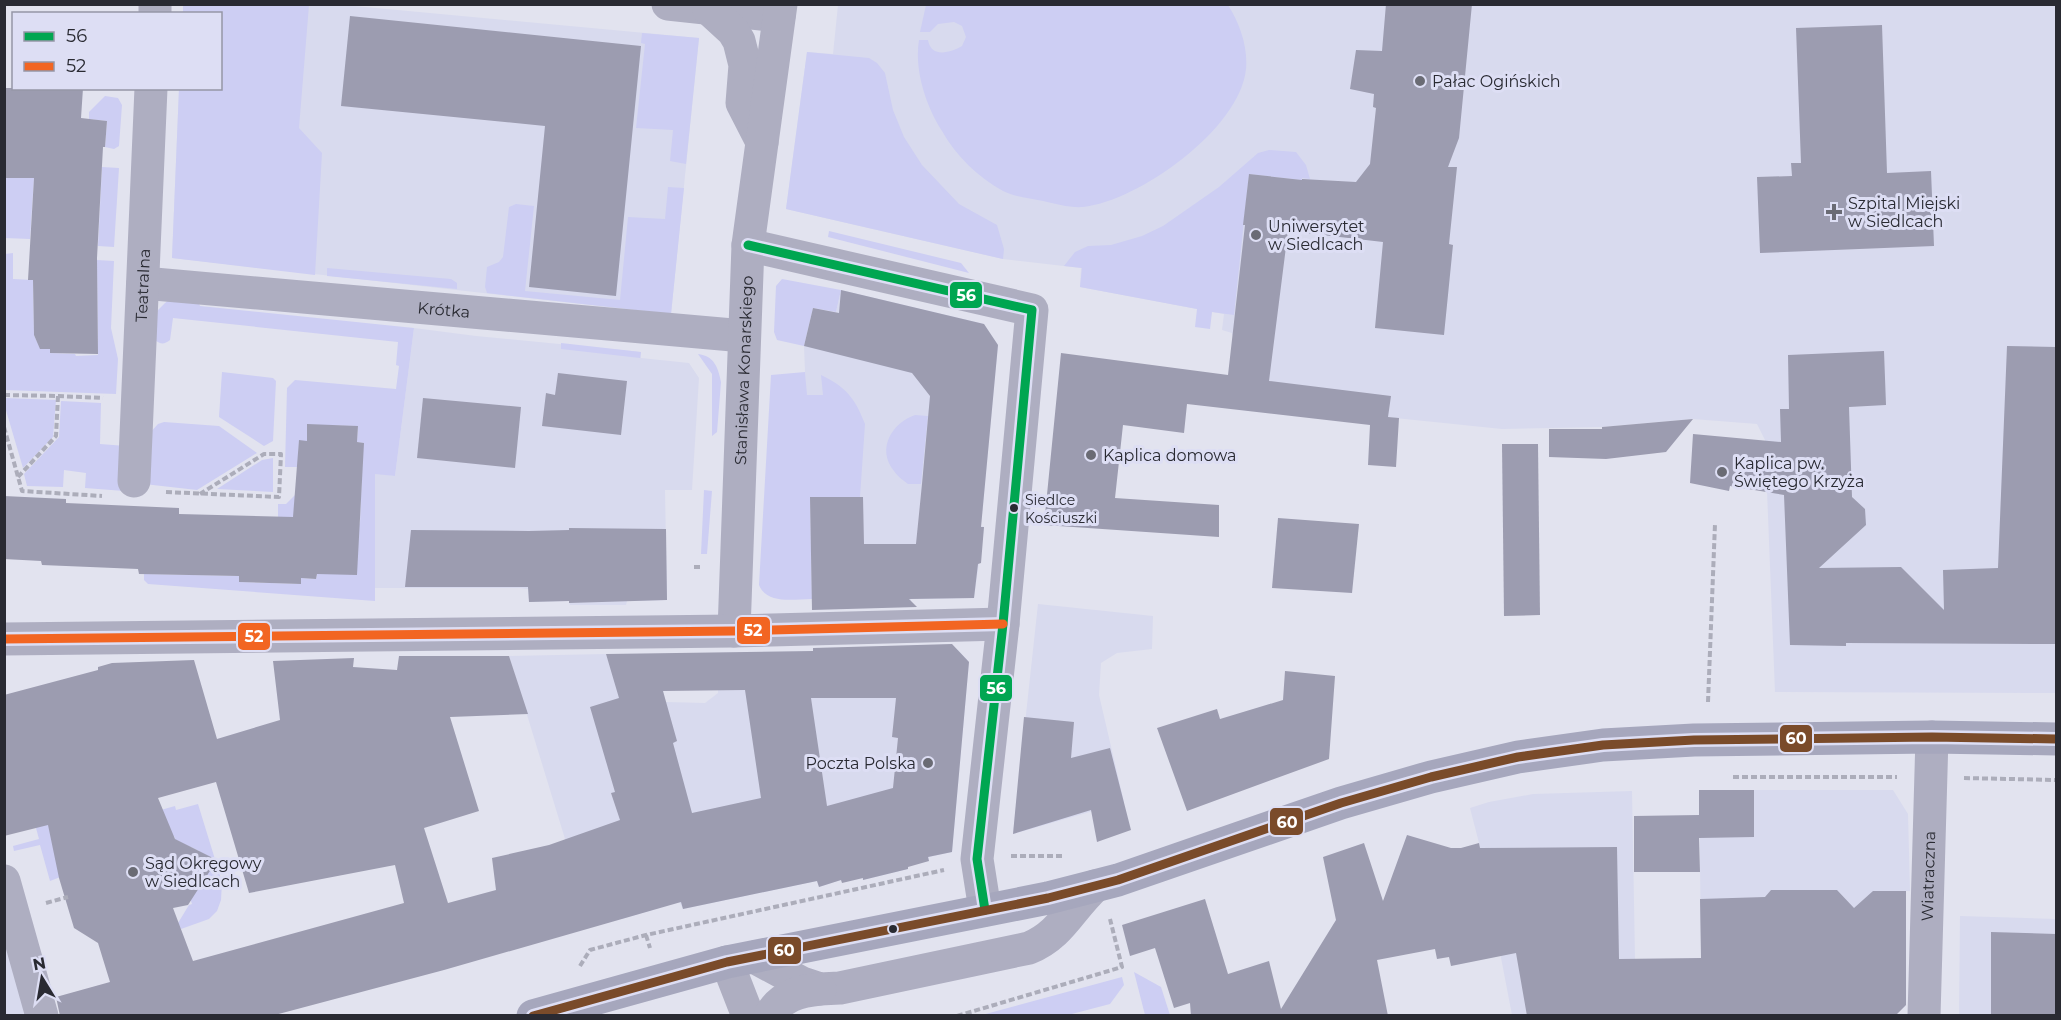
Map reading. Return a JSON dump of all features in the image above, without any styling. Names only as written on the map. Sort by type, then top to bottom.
[{"type":"main road","points":[[533,1016],[740,959],[985,910],[1118,880],[1341,803],[1431,777],[1518,757],[1603,745],[1694,740],[1932,737],[2056,739]]},
{"type":"street","points":[[668,4],[709,9],[780,10]]},
{"type":"street","points":[[709,9],[733,31],[739,41],[745,65],[742,103],[762,142]]},
{"type":"street","name":"Stanisława Konarskiego","points":[[734,631],[748,245],[780,10]]},
{"type":"street","name":"Teatralna","points":[[134,481],[151,90]]},
{"type":"street","points":[[748,245],[1032,310],[1003,624],[977,859],[985,910]]},
{"type":"street","name":"Krótka","points":[[143,283],[744,336]]},
{"type":"street","points":[[4,639],[734,631],[1003,624]]},
{"type":"street","name":"Wiatraczna","points":[[1924,1016],[1932,737]]},
{"type":"street","points":[[4,880],[42,1016]]},
{"type":"street","points":[[771,1016],[774,1008],[787,997],[802,991],[840,988],[1029,948],[1044,942],[1095,886]]},
{"type":"street","points":[[748,1016],[740,959],[802,984],[819,988]]},
{"type":"path","points":[[4,395],[58,396],[56,436],[18,477]]},
{"type":"path","points":[[4,427],[22,491]]},
{"type":"path","points":[[264,454],[281,454],[279,497],[200,494],[264,454]]},
{"type":"path","points":[[1708,702],[1715,524]]},
{"type":"path","points":[[1730,777],[2056,780]]},
{"type":"path","points":[[1003,856],[1068,856]]},
{"type":"path","points":[[590,950],[646,934],[948,869]]},
{"type":"path","points":[[41,905],[68,897]]},
{"type":"path","points":[[646,934],[650,947]]},
{"type":"shaded area","points":[[183,5],[344,5],[699,38],[671,314],[172,258],[179,90],[222,90],[222,12],[183,12]]},
{"type":"shaded area","points":[[183,5],[309,5],[299,128],[322,153],[315,275],[172,258],[179,90],[222,90],[222,12],[183,12]]},
{"type":"shaded area","points":[[838,5],[2056,5],[2056,693],[1775,692],[1765,440],[1757,424],[1693,419],[1602,427],[1502,429],[1366,415],[1231,377],[1235,336],[1222,330],[1224,314],[1080,287],[1081,268],[1003,259],[786,209],[807,52],[833,54]]},
{"type":"shaded area","points":[[926,5],[1228,5],[1242,36],[1246,52],[1246,69],[1240,92],[1226,115],[1207,137],[1158,177],[1106,202],[1083,207],[1018,196],[1003,191],[968,165],[954,149],[936,121],[926,99],[920,75],[919,40],[928,40],[933,50],[942,52],[952,51],[962,46],[966,37],[962,26],[954,22],[938,24],[930,32],[920,32]]},
{"type":"shaded area","points":[[642,33],[699,38],[686,164],[670,161],[673,130],[636,128],[645,44],[641,43]]},
{"type":"shaded area","points":[[807,52],[869,58],[877,63],[885,73],[893,110],[904,137],[922,165],[959,204],[997,225],[1004,249],[1003,259],[786,209]]},
{"type":"shaded area","points":[[105,96],[118,98],[122,105],[119,146],[114,149],[105,147],[107,121],[89,119],[89,112]]},
{"type":"shaded area","points":[[1269,150],[1296,152],[1306,165],[1310,179],[1249,174],[1234,315],[1212,312],[1210,329],[1195,327],[1197,309],[1080,287],[1082,268],[1064,266],[1075,252],[1088,246],[1111,245],[1142,236],[1163,226],[1219,187],[1258,153]]},
{"type":"shaded area","points":[[102,167],[119,168],[114,247],[98,246]]},
{"type":"shaded area","points":[[4,178],[34,178],[30,239],[5,238]]},
{"type":"shaded area","points":[[668,187],[684,188],[671,314],[487,293],[485,287],[487,267],[499,262],[503,257],[509,207],[516,204],[534,206],[525,291],[620,300],[628,217],[665,219]]},
{"type":"shaded area","points":[[829,231],[961,263],[969,273],[828,237]]},
{"type":"shaded area","points":[[13,253],[13,279],[33,280],[34,335],[40,348],[50,349],[50,353],[75,354],[76,356],[98,355],[97,260],[114,261],[111,328],[118,359],[116,394],[5,390],[5,254]]},
{"type":"shaded area","points":[[327,268],[451,279],[457,283],[457,289],[327,276]]},
{"type":"shaded area","points":[[782,279],[841,290],[836,312],[813,308],[804,346],[777,340],[774,332],[776,286]]},
{"type":"shaded area","points":[[841,290],[984,324],[998,345],[981,526],[984,527],[974,598],[911,599],[911,602],[875,599],[812,599],[804,346],[813,308],[836,312]]},
{"type":"shaded area","points":[[173,297],[197,299],[200,306],[414,328],[395,476],[375,474],[375,601],[148,584],[144,580],[144,574],[239,576],[239,582],[300,584],[301,578],[316,579],[317,574],[360,523],[363,443],[357,442],[358,426],[307,425],[307,441],[299,441],[298,467],[285,467],[287,388],[295,380],[396,389],[399,366],[396,365],[398,342],[173,318],[170,340],[160,343],[155,340],[155,313]]},
{"type":"shaded area","points":[[414,328],[641,352],[641,358],[689,363],[699,378],[692,490],[665,490],[667,600],[627,601],[626,605],[570,605],[569,601],[529,602],[528,589],[520,588],[375,588],[375,473],[395,476]]},
{"type":"shaded area","points":[[561,343],[641,352],[640,358],[561,349]]},
{"type":"shaded area","points":[[698,354],[712,360],[721,382],[717,432],[712,436],[712,374]]},
{"type":"shaded area","points":[[222,372],[273,378],[276,381],[273,441],[264,446],[219,417]]},
{"type":"shaded area","points":[[805,372],[807,395],[823,395],[821,375],[849,394],[865,424],[860,497],[810,498],[812,599],[782,600],[768,596],[759,585],[771,375]]},
{"type":"shaded area","points":[[5,398],[56,400],[53,437],[23,468],[5,407]]},
{"type":"shaded area","points":[[61,401],[101,403],[100,444],[126,446],[124,491],[85,488],[86,473],[64,470],[63,487],[27,486],[24,474],[59,437]]},
{"type":"shaded area","points":[[915,415],[928,416],[921,484],[908,484],[897,475],[886,454],[889,438],[894,430],[899,424]]},
{"type":"shaded area","points":[[164,422],[219,426],[257,453],[197,490],[144,484],[149,434],[158,424]]},
{"type":"shaded area","points":[[273,458],[273,492],[217,489],[262,460]]},
{"type":"shaded area","points":[[704,490],[712,491],[707,554],[701,554]]},
{"type":"shaded area","points":[[297,493],[315,518],[278,517],[278,504],[286,504]]},
{"type":"shaded area","points":[[1038,604],[1153,616],[1152,649],[1117,653],[1101,663],[1099,695],[1124,802],[1013,834]]},
{"type":"shaded area","points":[[958,650],[969,662],[952,852],[929,857],[929,861],[907,864],[908,869],[863,880],[862,878],[841,880],[819,887],[817,881],[683,909],[678,899],[652,907],[652,910],[622,919],[621,916],[592,927],[509,656],[606,654],[626,714],[666,702],[705,703],[718,693],[717,653]]},
{"type":"shaded area","points":[[59,768],[63,876],[50,881],[40,845],[14,851],[13,846],[39,839],[36,828]]},
{"type":"shaded area","points":[[1699,790],[1893,790],[1908,814],[1910,891],[1906,891],[1906,1005],[1895,1015],[1702,1015]]},
{"type":"shaded area","points":[[1632,791],[1636,1015],[1512,1015],[1479,843],[1470,808],[1533,794]]},
{"type":"shaded area","points":[[198,804],[222,882],[221,900],[217,911],[209,919],[181,929],[178,923],[189,905],[192,904],[188,901],[185,889],[201,885],[206,878],[199,851],[191,847],[175,851],[172,840],[175,839],[174,836],[129,819],[175,806],[176,810]]},
{"type":"shaded area","points":[[1960,916],[2056,919],[2056,1015],[1959,1016]]},
{"type":"shaded area","points":[[4,929],[29,1015],[5,1015]]},
{"type":"shaded area","points":[[1134,972],[1161,987],[1170,1015],[1145,1015]]},
{"type":"shaded area","points":[[1122,977],[1124,985],[1110,1004],[1068,1015],[982,1015]]},
{"type":"building","points":[[1386,4],[1472,4],[1459,138],[1448,167],[1457,167],[1449,244],[1453,245],[1444,335],[1375,328],[1383,242],[1288,231],[1269,381],[1391,396],[1388,417],[1399,418],[1396,467],[1368,465],[1370,425],[1187,404],[1184,433],[1123,425],[1115,498],[1219,505],[1219,537],[1044,525],[1061,353],[1228,375],[1249,174],[1302,180],[1356,182],[1370,164],[1376,108],[1373,107],[1374,94],[1350,89],[1356,50],[1382,51]]},
{"type":"building","points":[[350,16],[641,46],[616,296],[529,287],[545,126],[341,106]]},
{"type":"building","points":[[1882,25],[1887,173],[1931,171],[1934,246],[1760,253],[1757,177],[1792,176],[1791,163],[1801,163],[1796,28]]},
{"type":"building","points":[[4,88],[83,90],[81,118],[107,121],[105,147],[103,147],[97,258],[98,354],[50,353],[50,349],[40,349],[34,335],[33,280],[28,280],[34,178],[4,178]]},
{"type":"building","points":[[841,290],[984,324],[998,345],[981,527],[984,527],[981,563],[978,564],[974,598],[909,599],[917,607],[812,610],[810,497],[863,497],[864,544],[916,544],[930,396],[912,373],[804,346],[813,308],[839,313]]},
{"type":"building","points":[[2007,346],[2056,347],[2056,644],[1790,645],[1784,495],[1730,486],[1729,491],[1690,483],[1693,434],[1781,442],[1780,409],[1789,409],[1788,355],[1884,351],[1886,405],[1849,407],[1852,497],[1865,509],[1866,525],[1819,568],[1901,567],[1944,610],[1943,570],[1998,568]]},
{"type":"building","points":[[558,373],[627,381],[621,435],[542,426],[546,393],[555,395]]},
{"type":"building","points":[[423,398],[521,407],[515,468],[417,458]]},
{"type":"building","points":[[1693,419],[1666,452],[1606,459],[1549,457],[1549,429],[1602,429],[1602,427]]},
{"type":"building","points":[[307,424],[358,426],[357,442],[364,443],[357,575],[317,574],[316,579],[301,578],[301,584],[239,582],[239,576],[139,574],[138,569],[42,565],[41,561],[4,559],[4,496],[66,499],[66,503],[179,508],[179,514],[293,517],[299,440],[307,441]]},
{"type":"building","points":[[1502,444],[1538,444],[1540,615],[1504,616]]},
{"type":"building","points":[[1278,518],[1359,524],[1352,593],[1272,588]]},
{"type":"building","points":[[569,528],[666,529],[667,600],[529,602],[528,587],[405,587],[411,530],[529,531],[569,530]]},
{"type":"building","points":[[952,644],[969,662],[952,852],[928,857],[929,861],[908,867],[908,869],[863,880],[863,878],[842,883],[841,880],[819,887],[817,881],[683,909],[681,902],[444,970],[271,1016],[60,1016],[56,997],[110,982],[98,943],[74,928],[59,878],[48,825],[4,836],[4,695],[98,670],[98,667],[112,663],[194,660],[217,739],[280,720],[273,661],[354,658],[353,667],[397,670],[399,656],[509,656],[528,714],[450,717],[479,811],[424,828],[448,903],[496,890],[492,858],[549,845],[620,820],[611,793],[615,792],[590,707],[619,698],[606,654],[813,651],[813,648]],"holes":[[[745,690],[761,798],[692,813],[673,743],[677,741],[663,691]],[[811,698],[896,698],[892,737],[898,738],[893,788],[827,806]],[[216,782],[249,893],[395,865],[404,903],[193,961],[173,908],[188,905],[217,860],[175,839],[158,798]]]},
{"type":"building","points":[[1285,671],[1335,676],[1329,759],[1187,811],[1157,728],[1217,709],[1220,719],[1283,700]]},
{"type":"building","points":[[1024,717],[1074,722],[1071,758],[1110,748],[1131,830],[1097,842],[1091,810],[1013,834]]},
{"type":"building","points":[[1699,790],[1754,790],[1754,837],[1699,838],[1700,872],[1634,872],[1634,816],[1699,815]]},
{"type":"building","points":[[1407,835],[1451,848],[1479,843],[1480,848],[1617,847],[1619,959],[1701,958],[1700,899],[1765,897],[1771,890],[1837,890],[1854,908],[1873,891],[1906,891],[1906,1005],[1895,1016],[1527,1016],[1516,953],[1451,966],[1449,957],[1437,959],[1435,949],[1377,960],[1388,1016],[1191,1016],[1190,1003],[1174,1008],[1155,948],[1130,956],[1122,925],[1205,899],[1228,974],[1269,961],[1281,1009],[1336,920],[1323,857],[1364,843],[1383,901]]},
{"type":"building","points":[[1991,932],[2056,934],[2056,1016],[1991,1016]]},
{"type":"transit line","name":"56","points":[[748,245],[1032,310],[1003,624],[977,859],[985,910]]},
{"type":"transit line","name":"52","points":[[4,639],[734,631],[1003,624]]},
{"type":"transit line","name":"60","points":[[533,1016],[727,962],[1048,898],[1118,880],[1341,803],[1431,777],[1518,757],[1603,745],[1694,740],[1932,737],[2056,739]]},
{"type":"place","name":"Pałac Ogińskich","points":[[1420,81]]},
{"type":"place","name":"Szpital Miejski w Siedlcach","points":[[1834,212]]},
{"type":"place","name":"Uniwersytet w Siedlcach","points":[[1256,235]]},
{"type":"place","name":"Kaplica domowa","points":[[1091,455]]},
{"type":"place","name":"Kaplica pw. Świętego Krzyża","points":[[1722,472]]},
{"type":"place","name":"Siedlce Kościuszki","points":[[1014,508]]},
{"type":"place","name":"Poczta Polska","points":[[928,763]]},
{"type":"place","name":"Sąd Okręgowy w Siedlcach","points":[[133,872]]}]
